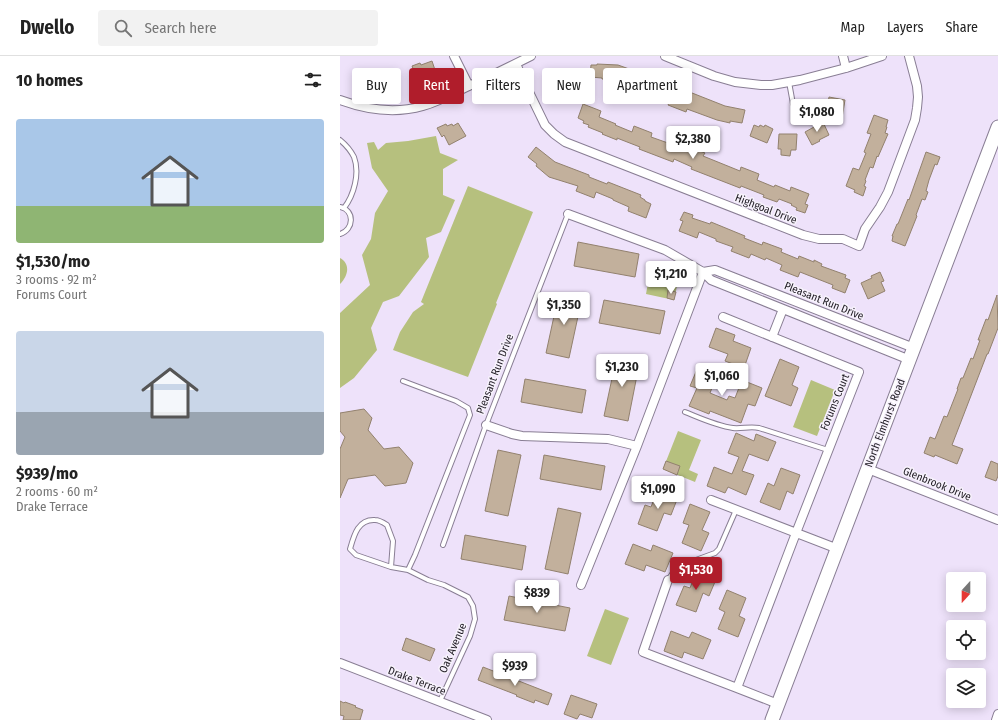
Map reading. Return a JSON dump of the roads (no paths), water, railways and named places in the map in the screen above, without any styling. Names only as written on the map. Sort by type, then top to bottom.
[{"type":"main road","name":"North Elmhurst Road","points":[[772,720],[998,127]]},
{"type":"street","points":[[454,56],[469,86]]},
{"type":"street","points":[[340,100],[363,107],[384,110],[397,110],[423,106],[531,56]]},
{"type":"street","points":[[664,56],[714,76],[735,82],[761,85],[772,85],[788,82],[846,68],[882,56]]},
{"type":"street","points":[[843,56],[846,68]]},
{"type":"street","name":"Highgoal Drive","points":[[516,64],[545,124],[554,134],[565,142],[804,235],[819,239],[843,239],[859,246],[865,229],[888,192],[918,108],[917,86],[909,56]]},
{"type":"street","name":"Pleasant Run Drive","points":[[568,214],[665,250],[703,272],[711,280],[782,309],[912,354]]},
{"type":"street","name":"Pleasant Run Drive","points":[[703,272],[715,270],[912,354]]},
{"type":"street","points":[[581,585],[637,446],[703,272]]},
{"type":"street","points":[[772,337],[782,309]]},
{"type":"street","name":"Forums Court","points":[[723,317],[859,372],[737,688]]},
{"type":"street","points":[[486,425],[522,436],[608,439],[637,446]]},
{"type":"street","name":"Glenbrook Drive","points":[[868,469],[998,520]]},
{"type":"street","points":[[711,500],[838,549]]},
{"type":"street","points":[[668,580],[643,652],[778,704]]},
{"type":"street","name":"Drake Terrace","points":[[340,663],[486,720]]},
{"type":"street","points":[[996,720],[998,714]]},
{"type":"lane","points":[[788,82],[793,104]]},
{"type":"lane","points":[[340,140],[353,155],[356,167],[356,180],[353,192],[348,203],[342,208],[350,213],[351,220],[349,228],[344,233],[340,234]]},
{"type":"lane","name":"Pleasant Run Drive","points":[[443,545],[486,425],[568,214]]},
{"type":"lane","points":[[391,567],[393,541],[387,524],[376,519],[364,522],[355,532],[350,549],[356,555],[391,567],[408,570],[470,415],[468,408],[459,403],[402,380]]},
{"type":"lane","points":[[685,412],[724,426],[735,428],[759,428],[828,450]]},
{"type":"lane","points":[[668,580],[677,567],[715,553],[719,549],[736,510]]},
{"type":"lane","name":"Oak Avenue","points":[[408,570],[468,597],[473,606],[475,620],[470,636],[440,702]]}]
